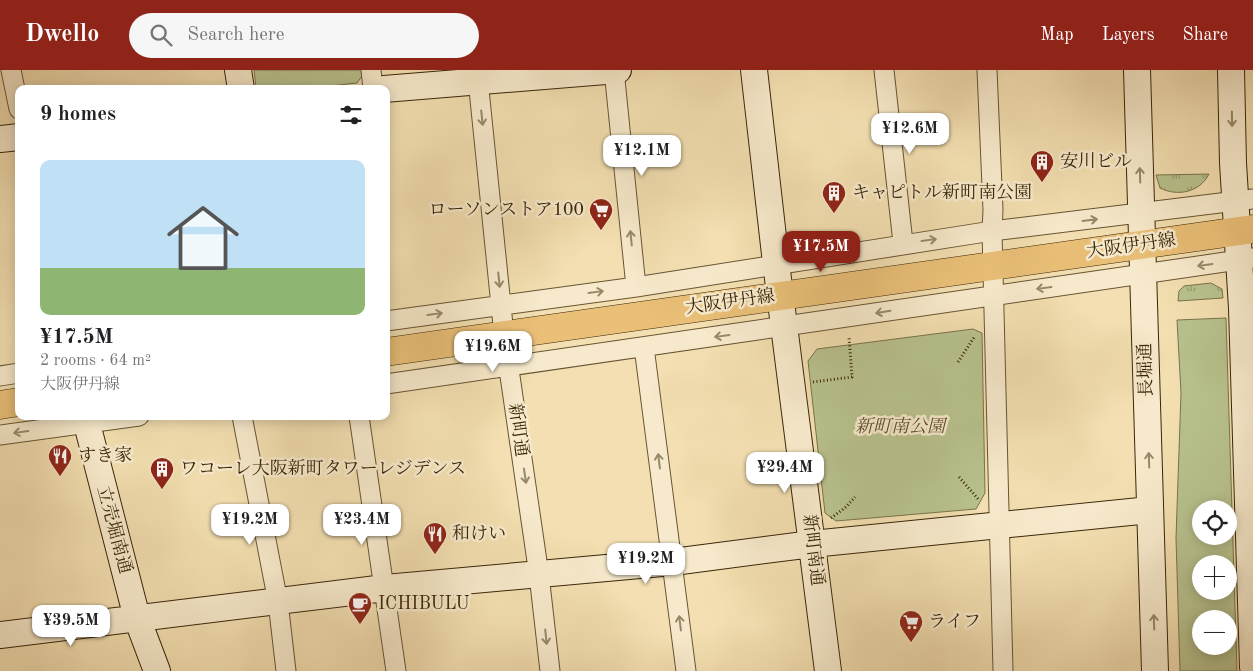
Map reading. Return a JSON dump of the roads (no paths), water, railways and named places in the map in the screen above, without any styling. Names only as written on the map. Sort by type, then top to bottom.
[{"type":"main road","name":"大阪伊丹線","points":[[390,351],[504,335],[783,311],[993,264],[1245,230]]},
{"type":"main road","points":[[0,405],[15,403]]},
{"type":"street","points":[[10,70],[15,92]]},
{"type":"street","points":[[238,70],[240,85]]},
{"type":"street","points":[[370,70],[372,85]]},
{"type":"street","points":[[614,70],[636,287]]},
{"type":"street","points":[[390,88],[478,76],[618,70]]},
{"type":"street","name":"新町南通","points":[[754,70],[776,263],[828,671]]},
{"type":"street","points":[[884,70],[903,243]]},
{"type":"street","points":[[987,70],[993,210],[993,295],[1003,671]]},
{"type":"street","name":"長堀通","points":[[1137,70],[1155,671]]},
{"type":"street","points":[[1231,70],[1244,200],[1246,259],[1242,308],[1250,496],[1253,667]]},
{"type":"street","name":"新町通","points":[[478,76],[504,335],[539,575],[550,671]]},
{"type":"street","points":[[0,138],[15,137]]},
{"type":"street","points":[[390,319],[636,287],[903,243],[1244,200]]},
{"type":"street","points":[[390,383],[644,347],[783,311],[993,295],[1246,259]]},
{"type":"street","points":[[644,347],[686,671]]},
{"type":"street","points":[[0,376],[15,374]]},
{"type":"street","points":[[0,435],[85,420]]},
{"type":"street","name":"立売堀南通","points":[[85,420],[137,618],[157,671]]},
{"type":"street","points":[[243,420],[278,602],[286,671]]},
{"type":"street","points":[[360,420],[396,671]]},
{"type":"street","points":[[0,635],[385,588],[672,562],[812,544],[1150,510]]},
{"type":"place","name":"安川ビル","points":[[1042,183]]},
{"type":"place","name":"キャピトル新町南公園","points":[[834,214]]},
{"type":"place","name":"ローソンストア100","points":[[601,231]]},
{"type":"place","name":"すき家","points":[[60,477]]},
{"type":"place","name":"ワコーレ大阪新町タワーレジデンス","points":[[162,490]]},
{"type":"place","name":"和けい","points":[[435,555]]},
{"type":"place","name":"ICHIBULU","points":[[360,625]]},
{"type":"place","name":"ライフ","points":[[911,643]]},
{"type":"park label","name":"新町南公園","points":[[900,427]]}]
